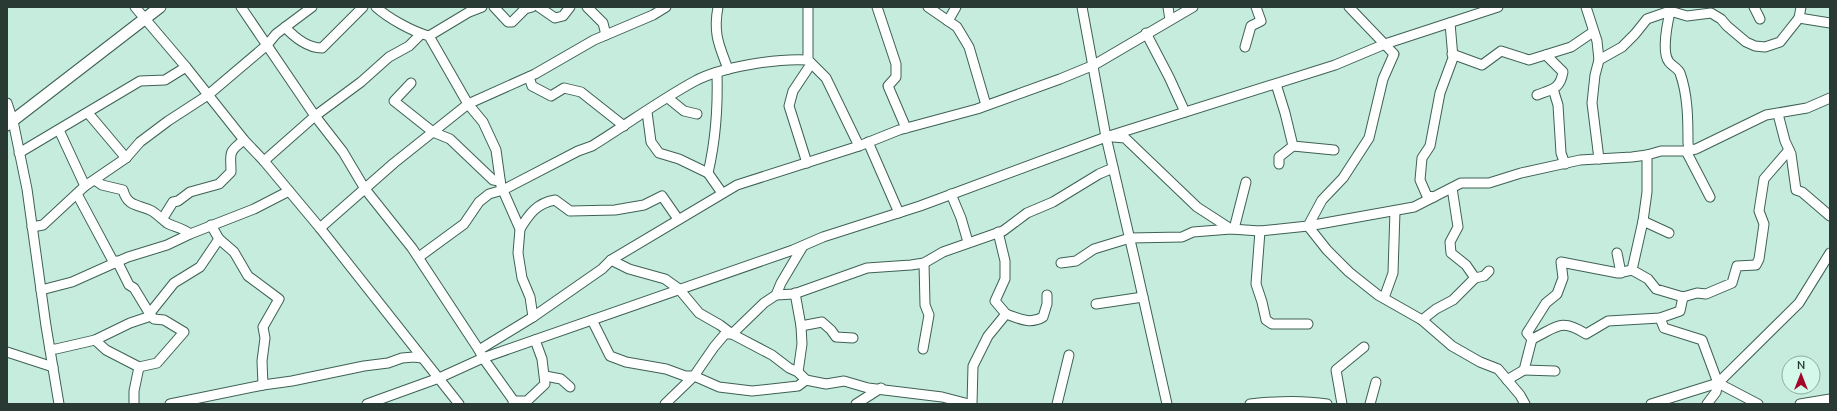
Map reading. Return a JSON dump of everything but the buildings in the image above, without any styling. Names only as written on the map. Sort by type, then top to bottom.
[{"type":"main road","points":[[10,123],[160,7]]},
{"type":"street","points":[[135,7],[186,67],[244,140],[264,161],[320,228],[459,404]]},
{"type":"street","points":[[241,7],[315,116],[342,152],[365,189],[418,257],[481,354],[515,402],[527,400],[541,385],[545,384],[542,360],[535,340]]},
{"type":"street","points":[[32,228],[43,225],[85,186],[126,158],[140,142],[208,95],[267,45],[285,27],[312,7]]},
{"type":"street","points":[[285,27],[293,36],[314,48],[322,48],[363,7]]},
{"type":"street","points":[[376,7],[382,13],[425,35],[468,104],[483,122],[496,150],[500,181],[520,229]]},
{"type":"street","points":[[264,161],[315,116],[361,82],[389,57],[425,35],[482,7]]},
{"type":"street","points":[[494,7],[508,22],[512,22],[525,9],[532,7]]},
{"type":"street","points":[[539,7],[555,18],[563,16],[570,7]]},
{"type":"street","points":[[587,7],[603,23],[606,35]]},
{"type":"street","points":[[320,228],[394,163],[468,104],[529,76],[606,35],[653,15],[666,7]]},
{"type":"street","points":[[718,7],[715,24],[717,41],[728,69]]},
{"type":"street","points":[[807,163],[789,106],[794,91],[810,62],[808,7]]},
{"type":"street","points":[[878,7],[896,64],[896,77],[888,86],[906,128]]},
{"type":"street","points":[[928,7],[957,27],[969,47],[986,105]]},
{"type":"street","points":[[948,21],[956,7]]},
{"type":"street","points":[[1082,7],[1094,65],[1106,137],[1167,404]]},
{"type":"street","points":[[1168,7],[1170,20]]},
{"type":"street","points":[[367,404],[439,378],[481,354],[602,269],[611,260],[737,185],[859,146],[906,128],[986,105],[1060,79],[1094,65],[1193,7]]},
{"type":"street","points":[[1245,47],[1251,26],[1261,21],[1256,7]]},
{"type":"street","points":[[1308,226],[1322,200],[1344,178],[1369,138],[1383,79],[1394,54],[1349,7]]},
{"type":"street","points":[[481,354],[535,340],[803,246],[823,237],[899,213],[1106,137],[1335,65],[1385,44],[1498,7]]},
{"type":"street","points":[[1586,7],[1597,41],[1599,60],[1594,75],[1592,103],[1599,159]]},
{"type":"street","points":[[1754,7],[1760,19]]},
{"type":"street","points":[[1599,60],[1622,47],[1647,19],[1671,9],[1687,16],[1711,13],[1721,19],[1746,42],[1754,46],[1766,48],[1780,42],[1799,18],[1801,7]]},
{"type":"street","points":[[1671,9],[1667,24],[1665,51],[1669,62],[1680,72],[1686,104],[1688,150],[1710,197]]},
{"type":"street","points":[[1799,18],[1830,23]]},
{"type":"street","points":[[1434,197],[1427,196],[1420,180],[1422,158],[1430,146],[1440,93],[1453,58],[1450,23]]},
{"type":"street","points":[[1452,54],[1482,65],[1501,51],[1529,60],[1571,47],[1593,32]]},
{"type":"street","points":[[1146,34],[1185,112]]},
{"type":"street","points":[[1537,95],[1553,89],[1561,82],[1563,72],[1546,55]]},
{"type":"street","points":[[418,257],[464,224],[479,202],[488,194],[504,190],[578,151],[592,146],[696,80],[728,69],[791,58],[810,62],[826,78],[859,146]]},
{"type":"street","points":[[19,153],[140,81],[165,80],[186,67]]},
{"type":"street","points":[[708,173],[714,148],[718,105],[718,73]]},
{"type":"street","points":[[529,76],[532,86],[551,96],[564,88],[581,92],[624,126]]},
{"type":"street","points":[[411,83],[394,101],[433,132],[450,139],[493,180],[500,181]]},
{"type":"street","points":[[1276,84],[1293,146]]},
{"type":"street","points":[[1553,89],[1558,105],[1561,153],[1565,164]]},
{"type":"street","points":[[668,98],[684,111],[697,114]]},
{"type":"street","points":[[1061,263],[1076,261],[1094,249],[1130,238],[1182,237],[1193,232],[1232,229],[1260,232],[1308,226],[1396,211],[1414,206],[1461,184],[1489,184],[1521,173],[1580,160],[1647,155],[1661,151],[1696,149],[1766,115],[1807,108],[1830,98]]},
{"type":"street","points":[[7,103],[10,123],[19,153],[32,228],[59,404]]},
{"type":"street","points":[[647,112],[651,142],[659,153],[679,159],[708,173],[722,193]]},
{"type":"street","points":[[88,113],[126,158]]},
{"type":"street","points":[[1778,114],[1791,154],[1796,190],[1802,192],[1830,216]]},
{"type":"street","points":[[58,130],[85,186]]},
{"type":"street","points":[[1106,137],[1125,138],[1197,207],[1232,229]]},
{"type":"street","points":[[163,218],[173,202],[178,201],[190,192],[219,184],[231,172],[230,156],[232,151],[244,140]]},
{"type":"street","points":[[868,142],[899,213]]},
{"type":"street","points":[[1279,164],[1279,157],[1293,146],[1334,150]]},
{"type":"street","points":[[1532,339],[1527,333],[1546,302],[1557,294],[1563,278],[1562,262],[1600,270],[1621,272],[1632,270],[1648,279],[1656,289],[1682,297],[1706,294],[1732,283],[1736,266],[1756,265],[1759,259],[1764,224],[1759,211],[1764,178],[1789,150]]},
{"type":"street","points":[[1632,270],[1643,221],[1647,192],[1647,155]]},
{"type":"street","points":[[665,404],[694,376],[714,346],[726,334],[732,334],[764,303],[776,295],[795,294],[867,268],[924,263],[942,252],[998,232],[1027,213],[1053,202],[1099,174],[1113,168]]},
{"type":"street","points":[[95,180],[102,185],[124,190],[125,197],[135,206],[149,209],[163,218],[165,222],[185,230],[190,234]]},
{"type":"street","points":[[1232,229],[1246,182]]},
{"type":"street","points":[[1452,188],[1458,227],[1450,242],[1451,253],[1466,265],[1476,278]]},
{"type":"street","points":[[41,290],[72,282],[116,262],[167,245],[211,225],[254,210],[289,191]]},
{"type":"street","points":[[77,194],[129,285],[134,288],[154,319],[164,320],[184,332],[157,363],[139,367],[106,350],[95,340]]},
{"type":"street","points":[[951,194],[961,218],[968,242]]},
{"type":"street","points":[[533,317],[530,297],[522,278],[518,253],[520,229],[531,211],[545,202],[555,200],[570,211],[615,210],[644,205],[662,196],[678,219]]},
{"type":"street","points":[[1384,298],[1393,272],[1396,211]]},
{"type":"street","points":[[1643,221],[1669,233]]},
{"type":"street","points":[[211,225],[219,239],[234,252],[248,276],[279,299],[263,327],[265,338],[262,361],[263,385]]},
{"type":"street","points":[[1308,226],[1327,250],[1349,272],[1384,298],[1422,320],[1452,346],[1480,362],[1498,369],[1520,395],[1525,404]]},
{"type":"street","points":[[998,232],[1005,261],[1005,279],[995,301],[1006,314],[1024,320],[1036,321],[1043,317],[1047,304],[1047,295]]},
{"type":"street","points":[[1260,232],[1256,284],[1266,320],[1272,324],[1308,324]]},
{"type":"street","points":[[50,349],[95,340],[130,323],[151,315],[174,283],[200,267],[219,239]]},
{"type":"street","points":[[776,295],[781,283],[803,246]]},
{"type":"street","points":[[1616,253],[1621,272]]},
{"type":"street","points":[[1651,404],[1718,382],[1798,303],[1830,253]]},
{"type":"street","points":[[611,260],[629,269],[665,279],[679,289],[700,313],[720,324],[732,334],[757,347],[789,368],[798,372],[806,380],[826,384],[844,382],[868,388],[880,388],[969,404]]},
{"type":"street","points":[[923,349],[930,315],[925,305],[924,263]]},
{"type":"street","points":[[1422,320],[1436,309],[1452,300],[1476,278],[1484,276],[1489,271]]},
{"type":"street","points":[[795,294],[801,326],[802,344],[798,372]]},
{"type":"street","points":[[1096,304],[1143,297]]},
{"type":"street","points":[[1524,370],[1532,339],[1556,325],[1574,326],[1586,334],[1608,321],[1660,318],[1680,311],[1682,297]]},
{"type":"street","points":[[972,404],[972,366],[988,336],[1006,314]]},
{"type":"street","points":[[1660,318],[1664,328],[1702,340],[1718,382],[1716,392],[1707,404]]},
{"type":"street","points":[[592,320],[610,356],[626,362],[666,369],[685,376],[694,376],[719,387],[752,391],[798,386],[806,380]]},
{"type":"street","points":[[801,326],[822,322],[836,337],[853,338]]},
{"type":"street","points":[[1342,404],[1336,370],[1364,347]]},
{"type":"street","points":[[7,352],[53,367]]},
{"type":"street","points":[[1057,404],[1069,355]]},
{"type":"street","points":[[170,404],[364,366],[388,363],[402,358],[422,358]]},
{"type":"street","points":[[134,404],[134,391],[139,367]]},
{"type":"street","points":[[1508,380],[1524,370],[1555,371]]},
{"type":"street","points":[[545,376],[562,379],[570,387]]},
{"type":"street","points":[[1370,404],[1376,382]]},
{"type":"street","points":[[1718,382],[1758,404]]},
{"type":"street","points":[[856,404],[880,388]]},
{"type":"street","points":[[1800,404],[1830,399]]},
{"type":"street","points":[[1250,404],[1308,401],[1327,404]]}]
